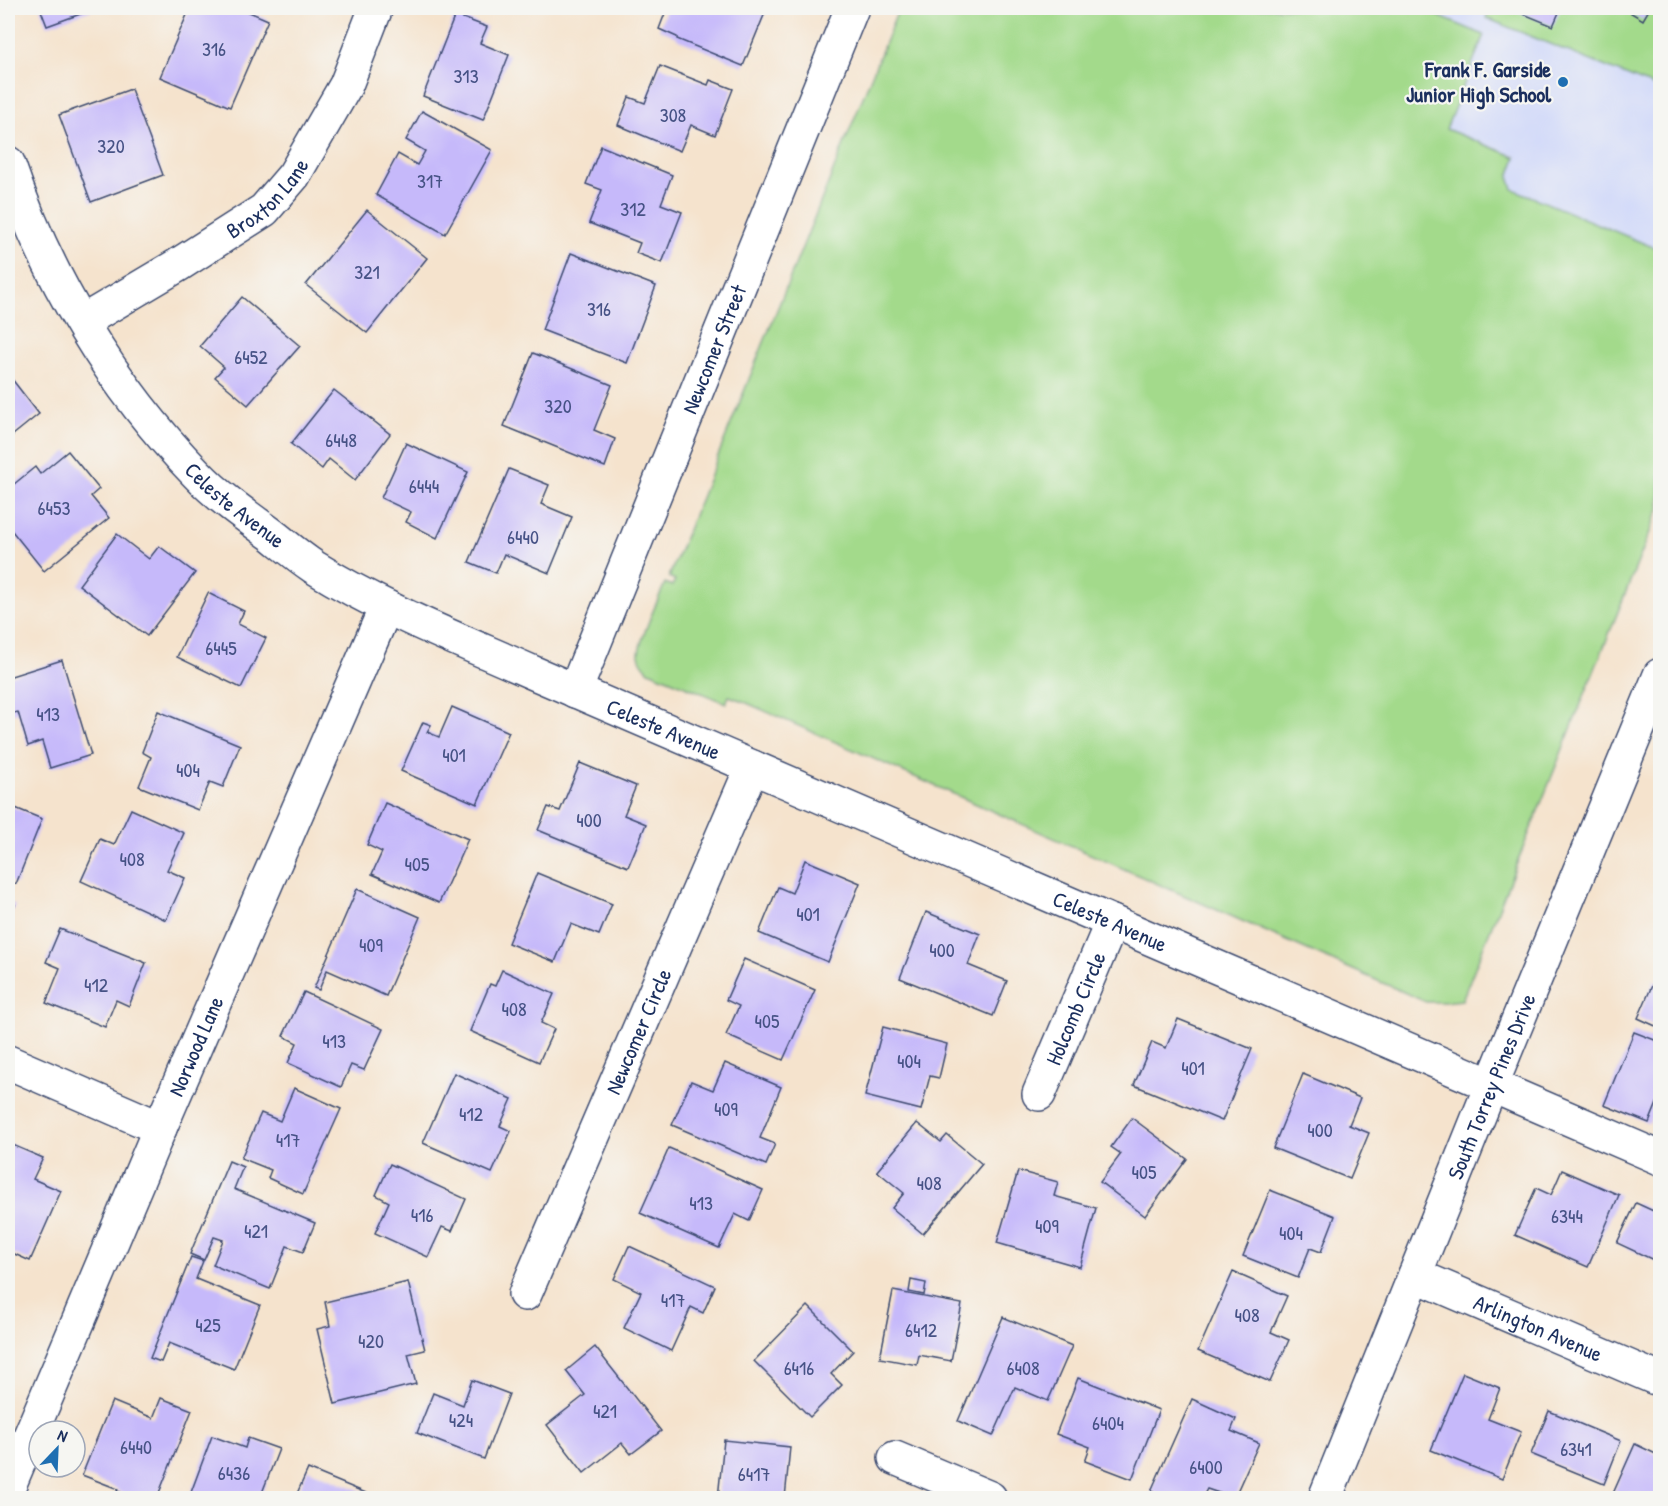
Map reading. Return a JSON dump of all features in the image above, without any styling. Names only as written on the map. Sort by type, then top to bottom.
[{"type":"street","name":"Broxton Lane","points":[[82,322],[264,210],[294,175],[346,85],[376,8]]},
{"type":"street","name":"Newcomer Street","points":[[575,691],[852,8]]},
{"type":"street","name":"Celeste Avenue","points":[[8,163],[38,242],[55,277],[122,384],[197,475],[231,504],[313,566],[386,607],[575,691],[1660,1158]]},
{"type":"street","name":"Norwood Lane","points":[[8,1488],[160,1128],[386,607]]},
{"type":"street","name":"South Torrey Pines Drive","points":[[1325,1498],[1660,675]]},
{"type":"street","name":"Newcomer Circle","points":[[525,1294],[752,767]]},
{"type":"street","name":"Holcomb Circle","points":[[1039,1094],[1112,922]]},
{"type":"street","points":[[8,1062],[160,1128]]},
{"type":"street","name":"Arlington Avenue","points":[[1414,1275],[1660,1380]]},
{"type":"street","points":[[895,1458],[990,1498]]},
{"type":"shaded area","name":"Frank F. Garside Junior High School","points":[[1419,8],[1660,8],[1660,250],[1513,189],[1509,177],[1516,156],[1446,129],[1484,35]]},
{"type":"green space","points":[[899,8],[1419,8],[1484,35],[1446,129],[1516,157],[1509,177],[1513,189],[1660,250],[1660,507],[1462,1000],[1426,1002],[740,700],[729,696],[726,703],[649,671],[642,662],[639,655],[640,649],[649,620],[665,583],[672,586],[675,580],[669,577]]},
{"type":"green space","points":[[1490,8],[1660,8],[1660,89],[1486,18]]},
{"type":"building","points":[[40,8],[97,8],[47,26]]},
{"type":"building","points":[[190,8],[240,8],[268,20],[230,107],[160,77]]},
{"type":"building","points":[[667,8],[767,8],[743,66],[677,39],[659,29]]},
{"type":"building","points":[[1509,8],[1561,8],[1553,26]]},
{"type":"building","points":[[1630,8],[1650,8],[1643,20],[1628,11]]},
{"type":"building","points":[[455,15],[487,27],[480,43],[509,55],[483,120],[423,96]]},
{"type":"building","points":[[660,66],[708,85],[710,80],[733,89],[715,135],[691,125],[680,151],[618,125],[629,97],[645,103]]},
{"type":"building","points":[[131,89],[163,175],[91,202],[59,115]]},
{"type":"building","points":[[422,111],[492,150],[445,234],[376,195],[398,154],[417,165],[425,151],[406,140]]},
{"type":"building","points":[[601,146],[672,175],[661,204],[682,212],[662,263],[636,253],[640,243],[589,223],[602,190],[586,184]]},
{"type":"building","points":[[367,210],[427,258],[367,333],[306,285]]},
{"type":"building","points":[[571,253],[656,286],[627,363],[542,330]]},
{"type":"building","points":[[242,297],[300,346],[248,405],[215,377],[224,367],[200,346]]},
{"type":"building","points":[[533,353],[612,385],[594,430],[615,439],[605,467],[504,426]]},
{"type":"building","points":[[8,374],[39,414],[8,439]]},
{"type":"building","points":[[334,390],[390,434],[355,480],[329,459],[322,469],[291,444]]},
{"type":"building","points":[[406,443],[468,472],[437,538],[406,522],[411,512],[381,498]]},
{"type":"building","points":[[68,451],[99,489],[91,496],[109,518],[44,571],[8,526],[8,489],[35,467],[40,474]]},
{"type":"building","points":[[509,469],[549,485],[541,504],[572,517],[549,573],[504,554],[496,573],[469,562]]},
{"type":"building","points":[[117,534],[149,559],[159,546],[195,573],[147,636],[79,585]]},
{"type":"building","points":[[208,593],[244,611],[238,624],[266,638],[241,688],[177,657]]},
{"type":"building","points":[[62,660],[91,755],[50,768],[42,741],[28,746],[18,712],[8,714],[8,677]]},
{"type":"building","points":[[452,707],[509,732],[477,804],[401,771],[423,722],[431,725],[427,732],[439,737]]},
{"type":"building","points":[[158,711],[240,745],[223,787],[210,782],[198,810],[139,786],[151,757],[142,752]]},
{"type":"building","points":[[580,763],[636,786],[624,815],[646,824],[628,867],[538,830],[548,807],[560,811]]},
{"type":"building","points":[[385,803],[468,839],[439,903],[372,874],[382,852],[367,845]]},
{"type":"building","points":[[8,805],[42,819],[16,884],[8,880]]},
{"type":"building","points":[[131,809],[184,833],[167,870],[185,878],[166,920],[81,881],[100,839],[114,845]]},
{"type":"building","points":[[805,860],[860,883],[828,962],[759,933],[778,887],[792,893]]},
{"type":"building","points":[[537,873],[612,904],[599,935],[571,924],[555,962],[508,943]]},
{"type":"building","points":[[357,889],[420,917],[386,996],[327,970],[319,990],[314,988]]},
{"type":"building","points":[[8,902],[15,905],[8,923]]},
{"type":"building","points":[[926,912],[980,934],[968,965],[1007,981],[993,1016],[900,978]]},
{"type":"building","points":[[60,929],[146,963],[129,1006],[116,1000],[105,1027],[46,1003],[60,968],[46,962]]},
{"type":"building","points":[[744,959],[815,990],[783,1060],[726,1035],[739,1006],[726,1000]]},
{"type":"building","points":[[502,970],[554,994],[541,1023],[554,1029],[539,1062],[470,1031],[490,984],[495,986]]},
{"type":"building","points":[[1654,981],[1660,984],[1660,1028],[1638,1018]]},
{"type":"building","points":[[304,992],[383,1029],[364,1070],[351,1065],[341,1087],[288,1063],[297,1043],[283,1036]]},
{"type":"building","points":[[1178,1019],[1252,1049],[1222,1121],[1134,1085],[1152,1042],[1166,1048]]},
{"type":"building","points":[[883,1027],[947,1044],[939,1078],[930,1076],[921,1110],[865,1096]]},
{"type":"building","points":[[1634,1032],[1660,1042],[1660,1096],[1649,1123],[1604,1105]]},
{"type":"building","points":[[725,1063],[781,1087],[760,1138],[775,1144],[766,1165],[672,1125],[691,1081],[713,1090]]},
{"type":"building","points":[[454,1073],[512,1099],[500,1126],[511,1131],[492,1173],[423,1143]]},
{"type":"building","points":[[1303,1074],[1360,1098],[1349,1125],[1369,1133],[1350,1179],[1273,1148]]},
{"type":"building","points":[[294,1088],[341,1109],[303,1194],[268,1178],[271,1170],[241,1158],[261,1113],[280,1121]]},
{"type":"building","points":[[1132,1118],[1187,1159],[1145,1216],[1100,1182],[1121,1154],[1111,1147]]},
{"type":"building","points":[[917,1123],[941,1142],[947,1135],[982,1164],[923,1234],[892,1208],[904,1193],[877,1171]]},
{"type":"building","points":[[8,1143],[43,1158],[33,1179],[61,1191],[30,1261],[10,1252],[12,1247],[8,1245]]},
{"type":"building","points":[[669,1148],[763,1190],[749,1221],[735,1214],[719,1248],[640,1213]]},
{"type":"building","points":[[229,1161],[243,1167],[234,1189],[315,1223],[303,1252],[287,1246],[270,1289],[213,1265],[223,1240],[214,1237],[204,1260],[190,1254]]},
{"type":"building","points":[[390,1164],[466,1199],[452,1231],[442,1227],[428,1257],[375,1233],[389,1202],[376,1195]]},
{"type":"building","points":[[1562,1170],[1619,1195],[1588,1267],[1515,1235],[1536,1188],[1551,1195]]},
{"type":"building","points":[[1018,1171],[1058,1182],[1054,1196],[1096,1208],[1080,1267],[997,1243]]},
{"type":"building","points":[[1270,1190],[1335,1216],[1321,1252],[1310,1248],[1298,1278],[1243,1256]]},
{"type":"building","points":[[1636,1203],[1660,1214],[1660,1263],[1617,1243]]},
{"type":"building","points":[[629,1246],[715,1286],[703,1313],[691,1307],[671,1351],[624,1328],[641,1292],[614,1279]]},
{"type":"building","points":[[191,1257],[203,1261],[196,1279],[260,1305],[234,1369],[169,1343],[161,1362],[150,1358]]},
{"type":"building","points":[[1233,1272],[1287,1296],[1271,1332],[1289,1340],[1270,1382],[1198,1351]]},
{"type":"building","points":[[911,1280],[926,1283],[924,1295],[909,1292]]},
{"type":"building","points":[[408,1282],[425,1350],[408,1354],[416,1384],[335,1404],[317,1329],[330,1326],[325,1302]]},
{"type":"building","points":[[893,1291],[962,1304],[951,1361],[919,1355],[917,1365],[880,1358]]},
{"type":"building","points":[[808,1306],[853,1351],[831,1374],[842,1385],[810,1417],[754,1361]]},
{"type":"building","points":[[1003,1317],[1072,1346],[1048,1401],[1015,1387],[993,1436],[958,1421]]},
{"type":"building","points":[[595,1347],[661,1431],[631,1454],[622,1443],[584,1473],[547,1425],[585,1395],[566,1371]]},
{"type":"building","points":[[1463,1373],[1500,1388],[1488,1419],[1521,1432],[1502,1479],[1431,1450]]},
{"type":"building","points":[[1078,1378],[1159,1410],[1132,1479],[1085,1461],[1090,1447],[1056,1434]]},
{"type":"building","points":[[472,1380],[509,1394],[484,1459],[417,1433],[433,1393],[463,1405]]},
{"type":"building","points":[[161,1398],[192,1410],[157,1498],[136,1498],[87,1477],[87,1463],[112,1401],[153,1418]]},
{"type":"building","points":[[1192,1399],[1236,1419],[1231,1431],[1259,1443],[1234,1498],[1207,1489],[1202,1498],[1168,1498],[1151,1491]]},
{"type":"building","points":[[1549,1411],[1621,1441],[1604,1484],[1531,1454]]},
{"type":"building","points":[[212,1436],[245,1448],[248,1438],[279,1449],[260,1498],[199,1498],[190,1495]]},
{"type":"building","points":[[724,1440],[790,1447],[785,1498],[718,1498]]},
{"type":"building","points":[[1635,1444],[1660,1456],[1660,1483],[1657,1492],[1660,1493],[1660,1498],[1611,1498]]},
{"type":"building","points":[[308,1469],[378,1498],[295,1498]]},
{"type":"place","name":"Frank F. Garside Junior High School","points":[[1563,82]]}]
